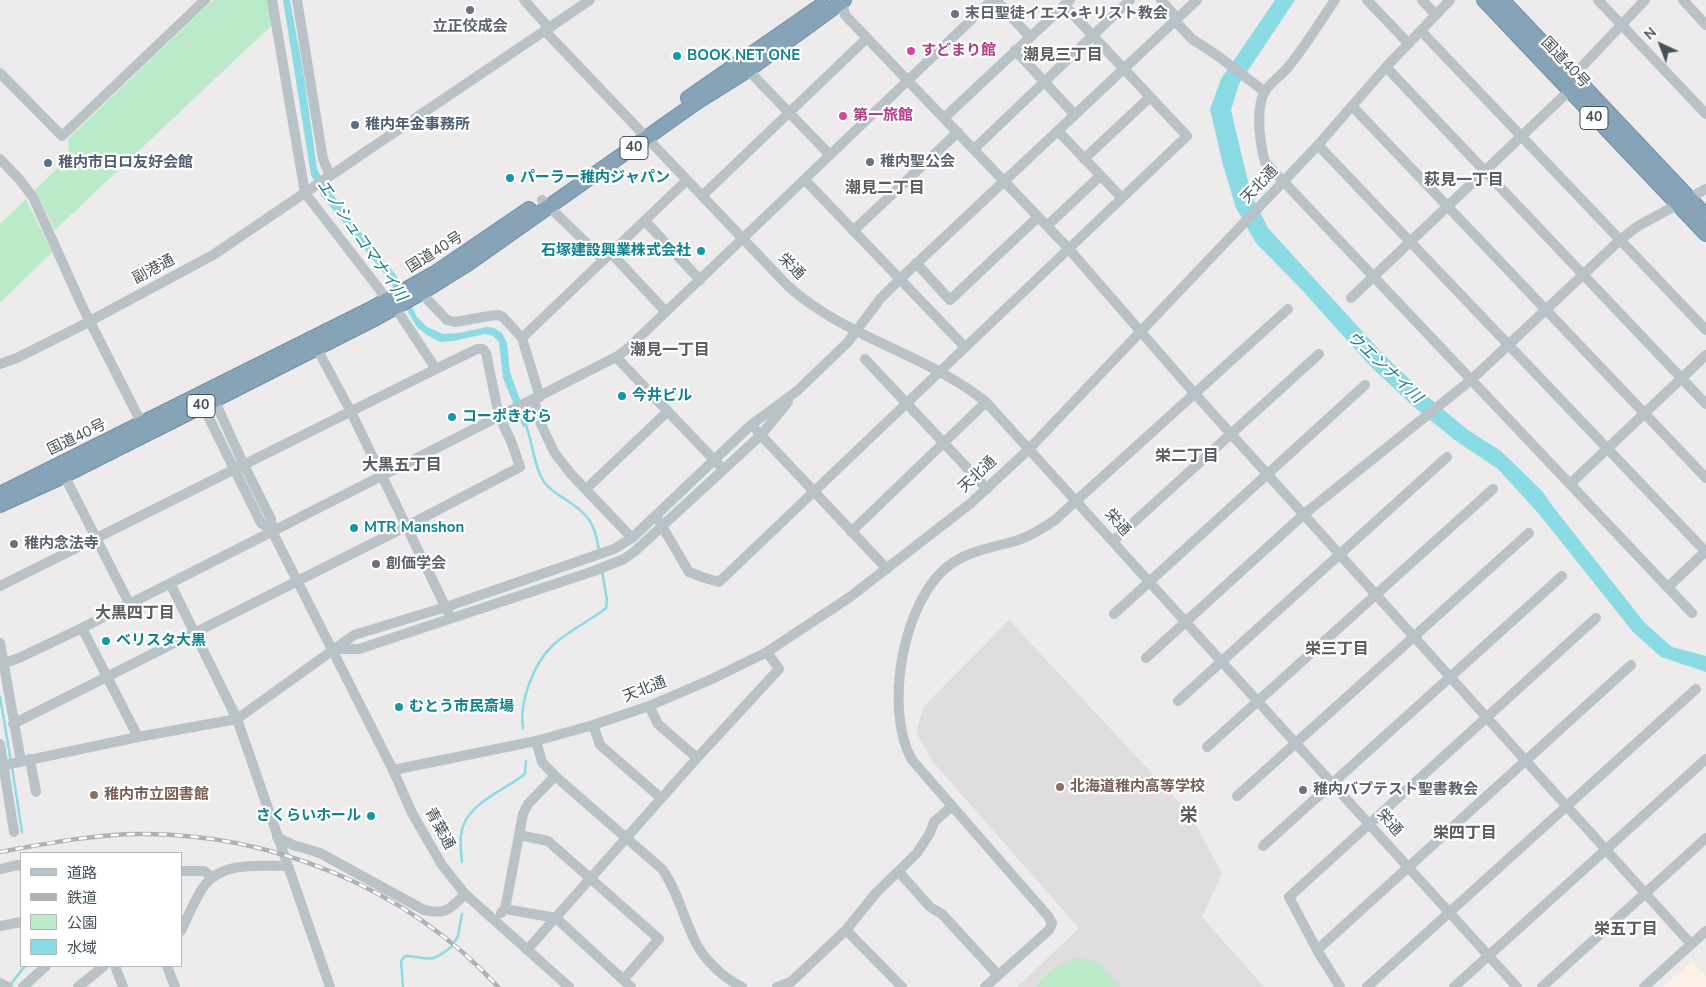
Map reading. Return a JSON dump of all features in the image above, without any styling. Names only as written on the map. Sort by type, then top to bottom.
[{"type":"highway","name":"国道40号","points":[[1484,0],[1569,91],[1684,202],[1706,216]]},
{"type":"highway","name":"国道40号","points":[[1502,0],[1573,76],[1684,202],[1706,234]]},
{"type":"highway","name":"国道40号","points":[[0,494],[61,470],[401,300],[450,263],[546,203],[839,1]]},
{"type":"highway","name":"国道40号","points":[[0,506],[142,424],[206,398]]},
{"type":"street","points":[[0,73],[62,136],[205,0]]},
{"type":"street","points":[[272,0],[309,190],[380,290],[447,320],[456,322],[498,315],[503,317],[522,338],[541,424],[554,452],[571,474],[632,538]]},
{"type":"street","points":[[297,0],[326,178],[590,0]]},
{"type":"street","name":"栄通","points":[[524,0],[547,29],[643,135],[802,300],[840,324],[940,371],[986,402],[1517,987]]},
{"type":"street","points":[[2,665],[82,628],[616,357],[626,350],[700,280],[992,0],[1030,37]]},
{"type":"street","points":[[974,149],[1130,0]]},
{"type":"street","points":[[1161,0],[1192,39],[1261,88]]},
{"type":"street","points":[[332,649],[359,649],[594,571],[624,559],[634,552],[761,435],[797,391],[856,332],[880,299],[916,263],[1197,0]]},
{"type":"street","points":[[1261,88],[1289,67],[1335,0]]},
{"type":"street","points":[[1367,0],[1409,44]]},
{"type":"street","points":[[1422,0],[1436,15]]},
{"type":"street","name":"天北通","points":[[394,770],[536,741],[650,706],[767,652],[816,621],[887,570],[987,489],[1029,449],[1283,183],[1386,67],[1450,0]]},
{"type":"street","points":[[1598,0],[1706,114]]},
{"type":"street","points":[[1351,298],[1569,91],[1573,76],[1645,0]]},
{"type":"street","points":[[1682,0],[1706,25]]},
{"type":"street","points":[[839,1],[845,15],[1068,248],[1195,394],[1691,944]]},
{"type":"street","points":[[656,516],[689,572],[702,578],[719,582],[1187,136],[1093,36],[1067,3],[944,118]]},
{"type":"street","points":[[1422,31],[1706,330]]},
{"type":"street","points":[[702,196],[867,38]]},
{"type":"street","points":[[1015,50],[1076,114]]},
{"type":"street","points":[[743,66],[830,155]]},
{"type":"street","points":[[1386,67],[1706,404]]},
{"type":"street","points":[[1261,88],[1261,149],[1265,162],[1692,613]]},
{"type":"street","points":[[1084,159],[1150,97]]},
{"type":"street","points":[[1352,106],[1706,478]]},
{"type":"street","points":[[1058,131],[1122,198]]},
{"type":"street","points":[[853,231],[958,132]]},
{"type":"street","points":[[1318,145],[1706,552],[1668,587]]},
{"type":"street","points":[[0,159],[33,197],[90,322],[142,424]]},
{"type":"street","points":[[1046,226],[1100,176]]},
{"type":"street","name":"副港通","points":[[0,364],[35,350],[90,322],[213,255],[326,178]]},
{"type":"street","points":[[522,338],[687,180]]},
{"type":"street","points":[[804,180],[965,347]]},
{"type":"street","points":[[1146,658],[1303,514],[1453,396],[1620,240],[1638,226],[1706,189]]},
{"type":"street","points":[[546,203],[666,312]]},
{"type":"street","points":[[916,263],[950,300],[1038,217]]},
{"type":"street","points":[[644,221],[700,280]]},
{"type":"street","points":[[401,300],[436,369]]},
{"type":"street","points":[[985,987],[1049,930],[1052,923],[1042,909],[912,760],[903,740],[899,676],[904,648],[913,621],[926,592],[938,575],[952,563],[967,554],[1027,537],[1055,520],[1288,309]]},
{"type":"street","points":[[314,343],[350,410],[451,618]]},
{"type":"street","points":[[0,586],[350,410],[477,349],[483,349],[486,353],[502,415],[520,467],[407,526],[13,724]]},
{"type":"street","points":[[1113,541],[1319,354]]},
{"type":"street","points":[[1570,484],[1706,355]]},
{"type":"street","points":[[616,357],[724,470]]},
{"type":"street","points":[[865,360],[987,489]]},
{"type":"street","points":[[1114,614],[1365,385]]},
{"type":"street","points":[[4,765],[138,737],[237,719],[354,635],[446,607],[608,552],[632,538],[751,425],[797,391]]},
{"type":"street","name":"青葉通","points":[[206,398],[239,466],[271,519],[272,531],[394,770],[412,812],[442,866],[465,894],[569,987]]},
{"type":"street","points":[[851,532],[986,402]]},
{"type":"street","points":[[586,489],[668,411]]},
{"type":"street","points":[[751,425],[887,570]]},
{"type":"street","points":[[1178,701],[1447,457]]},
{"type":"street","points":[[61,470],[129,604]]},
{"type":"street","points":[[1207,746],[1494,489]]},
{"type":"street","points":[[1237,796],[1529,532]]},
{"type":"street","points":[[1263,846],[1562,576]]},
{"type":"street","points":[[170,583],[237,719],[330,987]]},
{"type":"street","points":[[1340,987],[1317,950],[1289,897],[1596,618]]},
{"type":"street","points":[[82,628],[138,737]]},
{"type":"street","points":[[0,643],[2,665],[13,724],[23,760],[36,792]]},
{"type":"street","points":[[527,950],[778,669],[767,652]]},
{"type":"street","points":[[1317,950],[1631,665]]},
{"type":"street","points":[[1367,987],[1696,689]]},
{"type":"street","points":[[650,706],[658,724],[697,758]]},
{"type":"street","points":[[593,725],[600,745],[661,798]]},
{"type":"street","points":[[536,741],[542,762],[555,776],[662,869],[670,880],[695,941],[704,954],[730,981],[742,987]]},
{"type":"street","points":[[0,744],[14,832]]},
{"type":"street","points":[[1454,987],[1706,759]]},
{"type":"street","points":[[493,919],[505,909],[523,814],[528,804],[555,776]]},
{"type":"street","points":[[777,987],[792,982],[846,930],[876,893],[923,846],[934,822],[952,806]]},
{"type":"street","points":[[505,909],[556,918],[627,984],[659,939],[548,841],[519,835]]},
{"type":"street","points":[[277,837],[293,845],[320,852],[424,910],[445,912],[453,907],[465,894]]},
{"type":"street","points":[[1542,987],[1706,838]]},
{"type":"street","points":[[0,869],[20,866]]},
{"type":"street","points":[[182,929],[204,886],[212,877],[237,867],[287,866]]},
{"type":"street","points":[[182,871],[204,872],[212,877]]},
{"type":"street","points":[[899,872],[930,907],[942,914],[998,975]]},
{"type":"street","points":[[0,926],[20,922]]},
{"type":"street","points":[[846,930],[902,987]]},
{"type":"street","points":[[1644,987],[1706,931]]},
{"type":"street","points":[[23,987],[45,967]]},
{"type":"street","points":[[78,987],[103,967]]},
{"type":"street","points":[[114,967],[123,987]]},
{"type":"street","points":[[167,967],[174,987]]},
{"type":"street","points":[[0,983],[8,987]]},
{"type":"shaded area","name":"北海道稚内高等学校","points":[[1009,620],[1189,813],[1222,873],[1202,917],[1264,987],[1017,987],[1079,928],[932,761],[916,732],[924,706]]},
{"type":"shaded area","points":[[1693,961],[1706,976],[1706,987],[1663,987]]},
{"type":"green space","points":[[213,0],[268,0],[272,25],[55,230],[35,190],[69,157],[68,139]]},
{"type":"green space","points":[[26,199],[52,252],[0,303],[0,224]]},
{"type":"green space","points":[[1077,958],[1096,961],[1121,987],[1037,987],[1049,972]]},
{"type":"water","points":[[283,0],[290,0],[304,76],[317,169],[328,188],[368,242],[396,275],[417,317],[427,327],[443,334],[459,333],[487,327],[494,328],[502,333],[507,343],[510,372],[529,424],[523,427],[503,378],[499,342],[493,336],[485,334],[440,342],[417,327],[390,281],[321,195],[311,175]]},
{"type":"water","name":"ウエンナイ川","points":[[1275,0],[1295,0],[1239,84],[1231,110],[1251,194],[1268,228],[1382,353],[1428,397],[1468,430],[1501,451],[1543,492],[1644,622],[1672,647],[1706,656],[1706,672],[1661,657],[1633,632],[1539,514],[1498,469],[1456,441],[1413,406],[1371,367],[1302,290],[1256,243],[1236,208],[1223,165],[1210,109],[1221,79]]},
{"type":"waterway","name":"エノシュコマナイ川","points":[[525,423],[540,475],[544,482],[554,492],[585,514],[593,526],[599,551]]},
{"type":"waterway","name":"エノシュコマナイ川","points":[[523,728],[522,718],[525,696],[533,673],[545,654],[564,636],[606,608],[607,600],[602,571]]},
{"type":"waterway","points":[[0,697],[11,762]]},
{"type":"waterway","name":"エノシュコマナイ川","points":[[462,862],[461,835],[469,815],[486,799],[525,774],[526,761]]},
{"type":"waterway","points":[[12,767],[22,832]]},
{"type":"waterway","name":"エノシュコマナイ川","points":[[455,941],[458,936],[462,914]]},
{"type":"waterway","name":"エノシュコマナイ川","points":[[403,987],[401,961],[405,956],[429,959],[444,953],[451,947]]},
{"type":"waterway","points":[[11,984],[24,967]]},
{"type":"railway","points":[[0,852],[84,838],[135,834],[185,836],[235,843],[285,855],[333,872],[378,894],[422,921],[462,952],[498,987]]},
{"type":"place","name":"立正佼成会","points":[[470,10]]},
{"type":"place","name":"末日聖徒イエス•キリスト教会","points":[[955,14]]},
{"type":"place","name":"すどまり館","points":[[911,51]]},
{"type":"place","name":"BOOK NET ONE","points":[[677,56]]},
{"type":"place","name":"第一旅館","points":[[843,116]]},
{"type":"place","name":"稚内年金事務所","points":[[355,125]]},
{"type":"place","name":"稚内聖公会","points":[[870,162]]},
{"type":"place","name":"稚内市日ロ友好会館","points":[[48,163]]},
{"type":"place","name":"パーラー稚内ジャパン","points":[[510,178]]},
{"type":"place","name":"石塚建設興業株式会社","points":[[701,251]]},
{"type":"place","name":"今井ビル","points":[[622,396]]},
{"type":"place","name":"コーポきむら","points":[[452,417]]},
{"type":"place","name":"MTR Manshon","points":[[354,528]]},
{"type":"place","name":"稚内念法寺","points":[[14,544]]},
{"type":"place","name":"創価学会","points":[[376,564]]},
{"type":"place","name":"ベリスタ大黒","points":[[106,641]]},
{"type":"place","name":"むとう市民斎場","points":[[399,707]]},
{"type":"place","name":"北海道稚内高等学校","points":[[1060,787]]},
{"type":"place","name":"稚内バプテスト聖書教会","points":[[1303,790]]},
{"type":"place","name":"稚内市立図書館","points":[[94,795]]},
{"type":"place","name":"さくらいホール","points":[[371,816]]},
{"type":"district","name":"潮見三丁目","points":[[1063,56]]},
{"type":"district","name":"萩見一丁目","points":[[1464,181]]},
{"type":"district","name":"潮見二丁目","points":[[885,189]]},
{"type":"district","name":"潮見一丁目","points":[[670,351]]},
{"type":"district","name":"栄二丁目","points":[[1187,457]]},
{"type":"district","name":"大黒五丁目","points":[[402,466]]},
{"type":"district","name":"大黒四丁目","points":[[135,614]]},
{"type":"district","name":"栄三丁目","points":[[1337,650]]},
{"type":"district","name":"栄","points":[[1189,817]]},
{"type":"district","name":"栄四丁目","points":[[1465,834]]},
{"type":"district","name":"栄五丁目","points":[[1626,930]]}]
